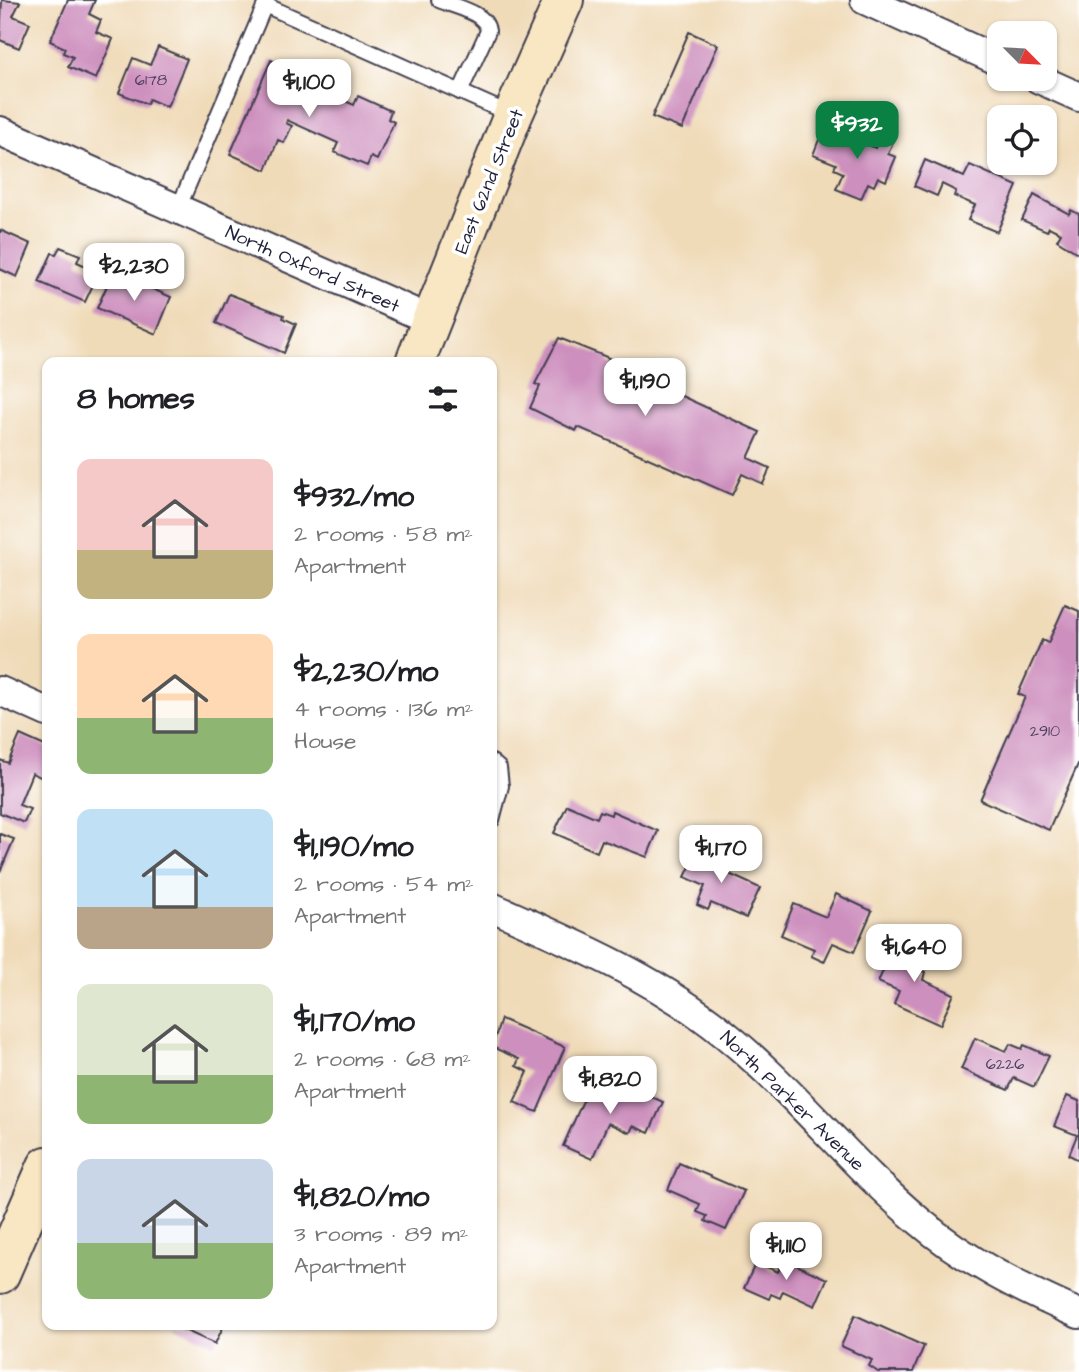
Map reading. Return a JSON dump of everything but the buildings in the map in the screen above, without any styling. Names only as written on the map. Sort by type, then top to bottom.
[{"type":"street","name":"East 62nd Street","points":[[417,357],[513,115],[564,0]]},
{"type":"street","points":[[865,0],[987,56]]},
{"type":"street","points":[[1057,87],[1079,97]]},
{"type":"street","name":"North Oxford Street","points":[[0,131],[433,321]]},
{"type":"street","points":[[0,691],[42,710]]},
{"type":"street","name":"North Parker Avenue","points":[[497,909],[625,968],[694,1011],[772,1075],[893,1198],[934,1234],[1001,1278],[1079,1314]]},
{"type":"street","points":[[2,1266],[42,1177]]},
{"type":"lane","points":[[439,0],[481,18],[487,24],[488,32],[460,92]]},
{"type":"lane","points":[[178,209],[266,2],[513,115]]},
{"type":"lane","points":[[497,766],[501,786],[497,801]]}]
